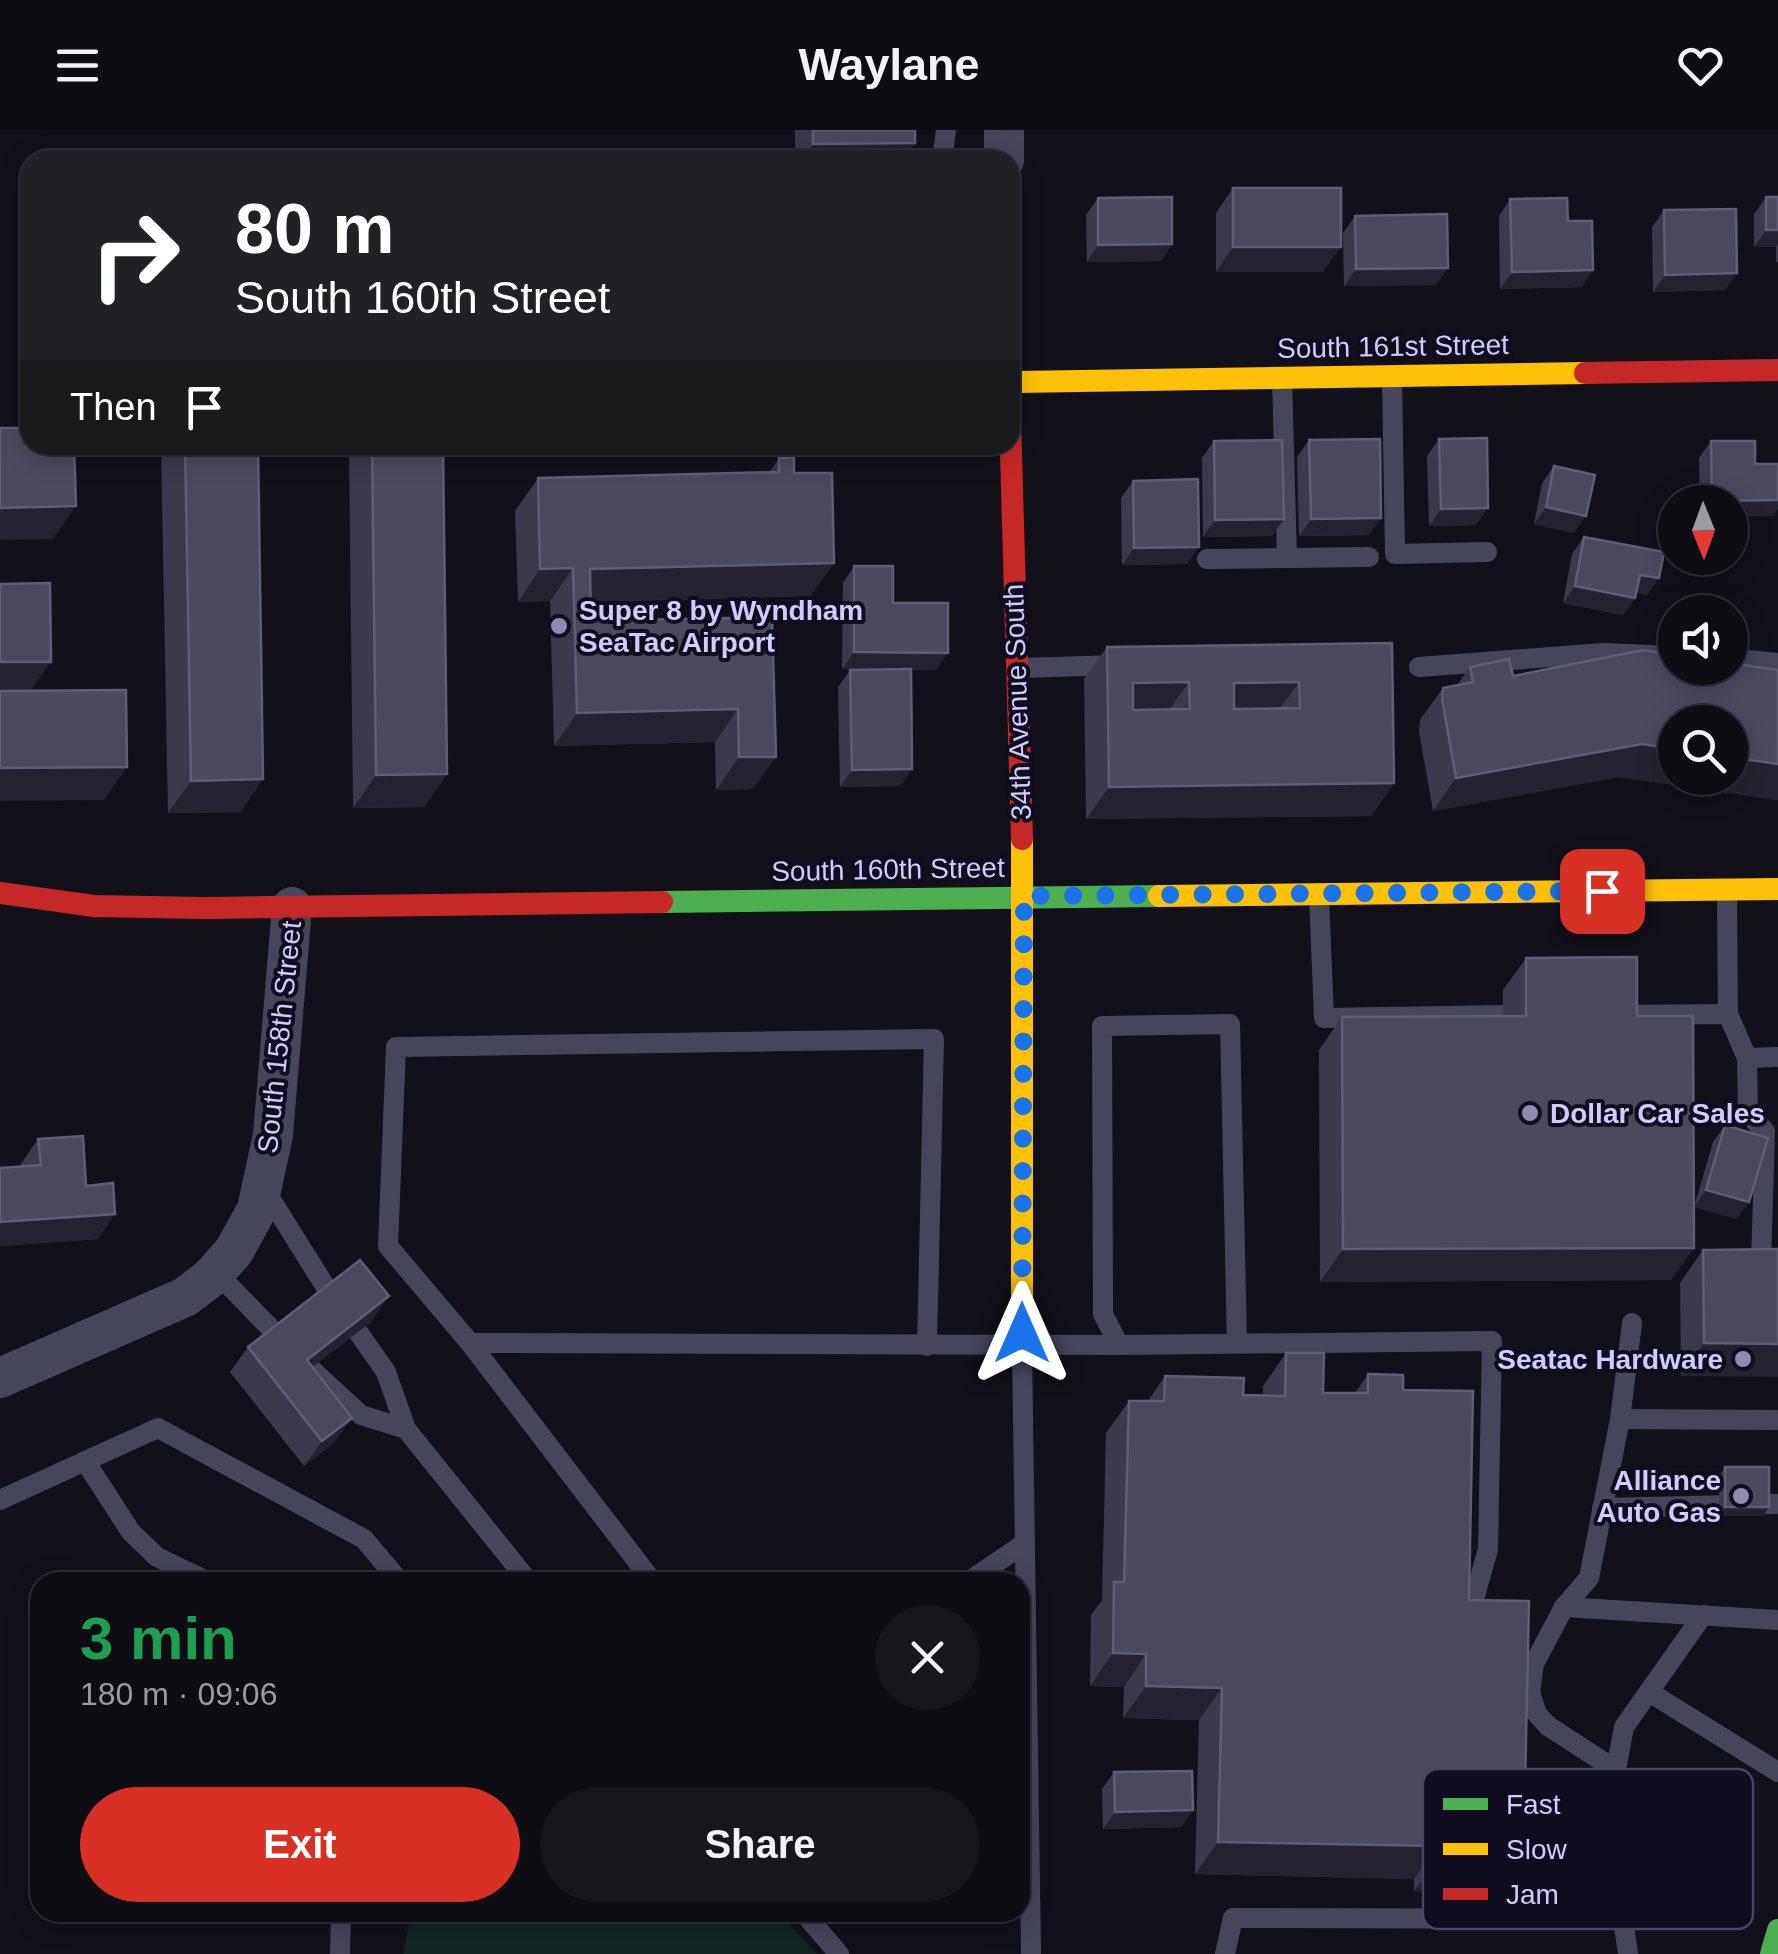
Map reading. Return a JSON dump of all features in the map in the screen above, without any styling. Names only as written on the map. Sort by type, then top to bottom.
[{"type":"main road","name":"South 161st Street","points":[[1020,382],[1778,370]]},
{"type":"main road","name":"34th Avenue South","points":[[1011,455],[1024,896],[1022,1346]]},
{"type":"main road","name":"South 160th Street","points":[[0,893],[94,906],[292,907],[1778,889]]},
{"type":"main road","points":[[1771,1954],[1778,1930]]},
{"type":"street","name":"South 158th Street","points":[[0,1378],[185,1297],[234,1251],[257,1209],[273,1135],[292,907]]},
{"type":"lane","points":[[1392,376],[1395,554],[1487,552]]},
{"type":"lane","points":[[1282,378],[1288,558]]},
{"type":"lane","points":[[1207,559],[1370,557]]},
{"type":"lane","points":[[1418,667],[1603,653],[1658,655]]},
{"type":"lane","points":[[1748,660],[1778,663]]},
{"type":"lane","points":[[1016,668],[1133,664]]},
{"type":"lane","points":[[1727,890],[1728,1014],[1746,1058],[1748,1114],[1766,1131],[1761,1264]]},
{"type":"lane","points":[[1319,894],[1324,1018],[1503,1015]]},
{"type":"lane","points":[[1614,1015],[1728,1014]]},
{"type":"lane","points":[[1119,1346],[1103,1314],[1102,1026],[1230,1024],[1237,1344]]},
{"type":"lane","points":[[644,1572],[470,1343],[388,1246],[396,1047],[934,1039],[926,1346]]},
{"type":"lane","points":[[1746,1058],[1778,1057]]},
{"type":"lane","points":[[262,1185],[330,1294]]},
{"type":"lane","points":[[216,1272],[278,1336]]},
{"type":"lane","points":[[1614,1769],[1548,1726],[1537,1714],[1530,1692],[1534,1664],[1564,1606],[1589,1578],[1620,1419],[1632,1323]]},
{"type":"lane","points":[[358,1332],[386,1372],[406,1430],[521,1572]]},
{"type":"lane","points":[[470,1343],[1119,1346],[1492,1342],[1488,1549],[1468,1621]]},
{"type":"lane","points":[[1022,1346],[1025,1572]]},
{"type":"lane","points":[[310,1368],[362,1416],[406,1430]]},
{"type":"lane","points":[[1620,1419],[1778,1420]]},
{"type":"lane","points":[[0,1500],[158,1428],[364,1539],[392,1572]]},
{"type":"lane","points":[[84,1461],[132,1532],[157,1557],[189,1572]]},
{"type":"lane","points":[[1602,1508],[1778,1504]]},
{"type":"lane","points":[[982,1572],[1025,1542]]},
{"type":"lane","points":[[1564,1606],[1778,1620]]},
{"type":"lane","points":[[1616,1769],[1624,1727],[1703,1615]]},
{"type":"lane","points":[[1649,1692],[1778,1772]]},
{"type":"lane","points":[[1030,1885],[1031,1954]]},
{"type":"lane","points":[[1225,1954],[1233,1918],[1423,1919]]},
{"type":"lane","points":[[340,1954],[341,1922]]},
{"type":"lane","points":[[812,1922],[839,1954]]},
{"type":"lane","points":[[1625,1929],[1628,1954]]},
{"type":"green space","points":[[409,1922],[787,1922],[817,1954],[403,1954]]},
{"type":"building","points":[[813,130],[915,130],[915,143],[813,144]]},
{"type":"building","points":[[1233,188],[1341,188],[1341,247],[1233,247]]},
{"type":"building","points":[[1172,197],[1172,244],[1098,245],[1098,198]]},
{"type":"building","points":[[1766,197],[1778,197],[1778,230],[1766,230]]},
{"type":"building","points":[[1567,198],[1568,221],[1592,221],[1593,270],[1512,272],[1510,199]]},
{"type":"building","points":[[1736,209],[1737,273],[1665,275],[1664,210]]},
{"type":"building","points":[[1447,214],[1448,268],[1356,269],[1355,216]]},
{"type":"building","points":[[0,428],[20,428],[20,455],[74,455],[76,506],[0,508]]},
{"type":"building","points":[[1487,438],[1488,508],[1441,509],[1439,439]]},
{"type":"building","points":[[1380,439],[1381,518],[1311,519],[1309,440]]},
{"type":"building","points":[[1282,440],[1284,519],[1215,520],[1214,441]]},
{"type":"building","points":[[1711,441],[1755,441],[1755,464],[1778,464],[1778,500],[1748,500],[1748,485],[1712,485]]},
{"type":"building","points":[[185,455],[258,455],[263,779],[191,781]]},
{"type":"building","points":[[372,455],[443,455],[447,774],[376,775]]},
{"type":"building","points":[[794,457],[794,473],[832,473],[834,563],[590,569],[591,621],[772,617],[776,757],[739,757],[738,709],[577,713],[573,568],[540,569],[538,478],[779,472],[779,458]]},
{"type":"building","points":[[1554,466],[1595,475],[1586,516],[1546,507]]},
{"type":"building","points":[[1198,479],[1199,547],[1134,548],[1133,481]]},
{"type":"building","points":[[1584,537],[1658,551],[1659,578],[1640,575],[1635,598],[1575,586]]},
{"type":"building","points":[[854,566],[893,566],[893,603],[948,603],[948,653],[854,652]]},
{"type":"building","points":[[50,583],[51,662],[0,662],[0,584]]},
{"type":"building","points":[[1392,643],[1394,783],[1109,787],[1107,647]],"holes":[[[1189,682],[1190,709],[1133,710],[1133,683]],[[1299,682],[1300,708],[1234,709],[1234,683]]]},
{"type":"building","points":[[1643,650],[1658,652],[1658,685],[1748,685],[1748,666],[1778,670],[1778,764],[1748,760],[1748,705],[1658,705],[1658,746],[1642,744],[1456,778],[1443,688],[1473,682],[1470,667],[1509,659],[1513,676]]},
{"type":"building","points":[[911,669],[912,769],[852,770],[850,670]]},
{"type":"building","points":[[126,690],[127,767],[0,768],[0,691]]},
{"type":"building","points":[[1637,957],[1637,1016],[1693,1016],[1694,1248],[1343,1249],[1342,1017],[1526,1016],[1526,958]]},
{"type":"building","points":[[1725,1125],[1768,1138],[1749,1202],[1706,1190]]},
{"type":"building","points":[[83,1136],[86,1186],[113,1183],[115,1214],[0,1222],[0,1168],[41,1165],[38,1139]]},
{"type":"building","points":[[1778,1249],[1778,1344],[1704,1343],[1703,1250]]},
{"type":"building","points":[[360,1260],[389,1296],[307,1360],[352,1418],[322,1441],[248,1347]]},
{"type":"building","points":[[1286,1353],[1324,1353],[1323,1393],[1368,1393],[1368,1374],[1403,1375],[1403,1390],[1473,1391],[1469,1600],[1529,1601],[1525,1769],[1423,1769],[1423,1846],[1218,1842],[1222,1688],[1146,1686],[1146,1654],[1113,1653],[1114,1582],[1124,1582],[1129,1401],[1164,1401],[1165,1376],[1244,1378],[1243,1395],[1285,1396]]},
{"type":"building","name":"Alliance Auto Gas","points":[[1725,1467],[1769,1467],[1769,1507],[1725,1507]]},
{"type":"building","points":[[1192,1771],[1193,1810],[1115,1812],[1114,1772]]},
{"type":"traffic: fast","points":[[662,902],[1159,896]]},
{"type":"traffic: fast","points":[[1771,1954],[1778,1930]]},
{"type":"traffic: slow","points":[[1020,382],[1585,373]]},
{"type":"traffic: slow","points":[[1022,839],[1022,1347]]},
{"type":"traffic: slow","points":[[1159,896],[1778,889]]},
{"type":"traffic: jam","points":[[1585,373],[1778,370]]},
{"type":"traffic: jam","points":[[1011,455],[1022,839]]},
{"type":"traffic: jam","points":[[0,893],[94,906],[205,908],[662,902]]},
{"type":"place","name":"Super 8 by Wyndham SeaTac Airport","points":[[559,626]]},
{"type":"place","name":"Dollar Car Sales","points":[[1530,1113]]},
{"type":"place","name":"Seatac Hardware","points":[[1743,1359]]},
{"type":"place","name":"Alliance Auto Gas","points":[[1741,1496]]},
{"type":"route","points":[[1022,1333],[1024,896],[1602,891]]}]
